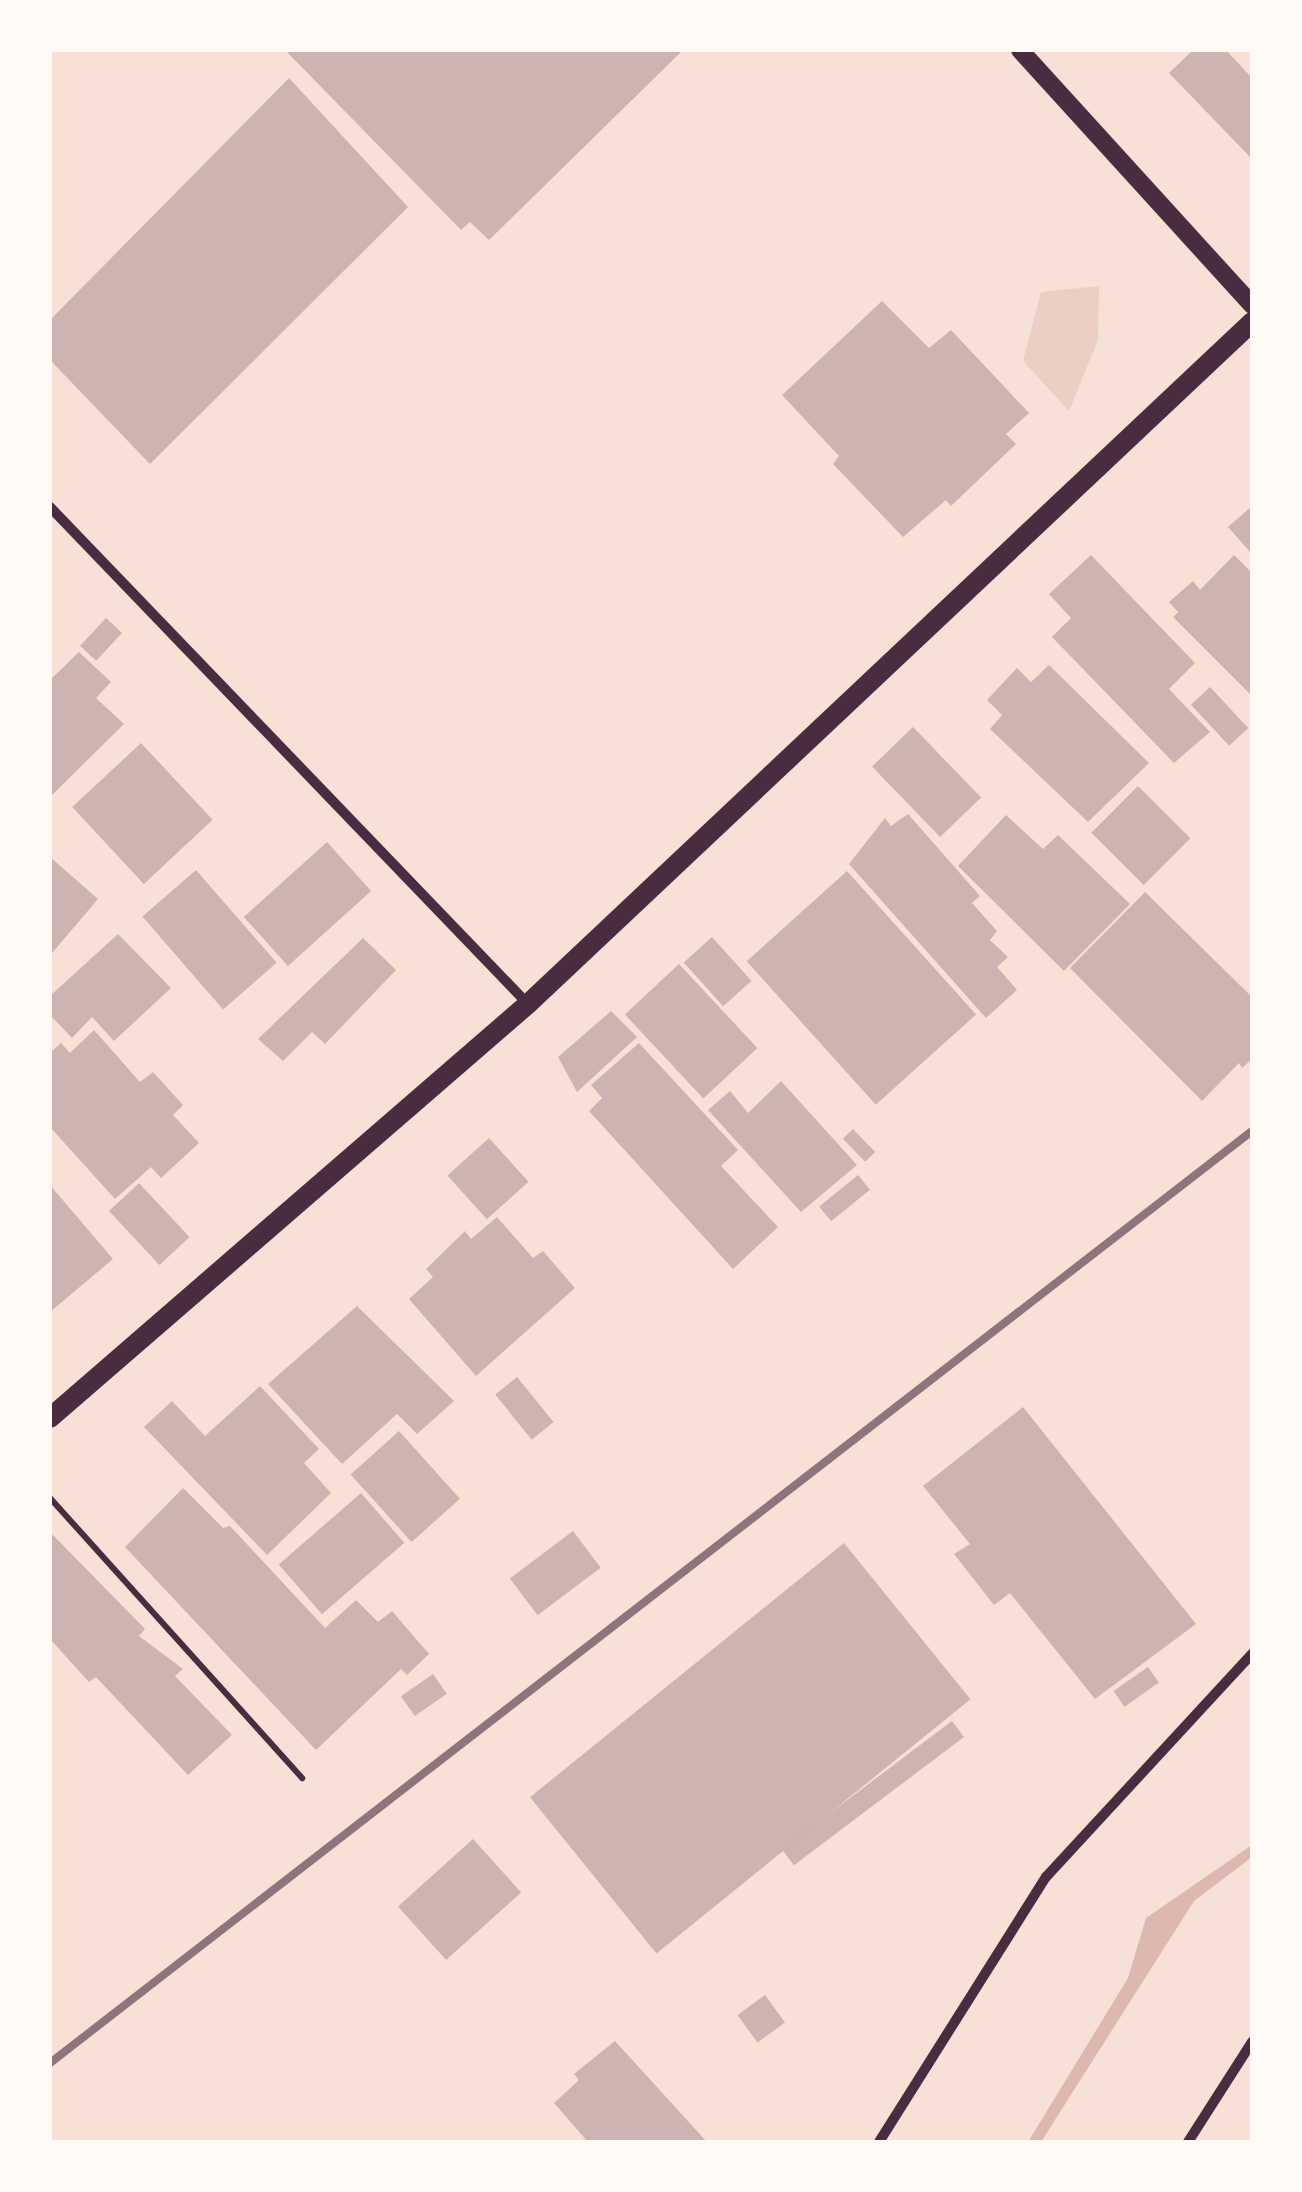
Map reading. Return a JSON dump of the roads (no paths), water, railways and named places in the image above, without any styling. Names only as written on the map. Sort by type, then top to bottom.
[{"type":"main road","points":[[50,1418],[528,1004],[1252,322]]},
{"type":"street","points":[[1020,50],[1252,305]]},
{"type":"street","points":[[50,507],[528,1004]]},
{"type":"street","points":[[879,2142],[1046,1876],[1252,1654]]},
{"type":"street","points":[[1188,2142],[1252,2042]]},
{"type":"railway","points":[[50,2063],[1252,1131]]}]
